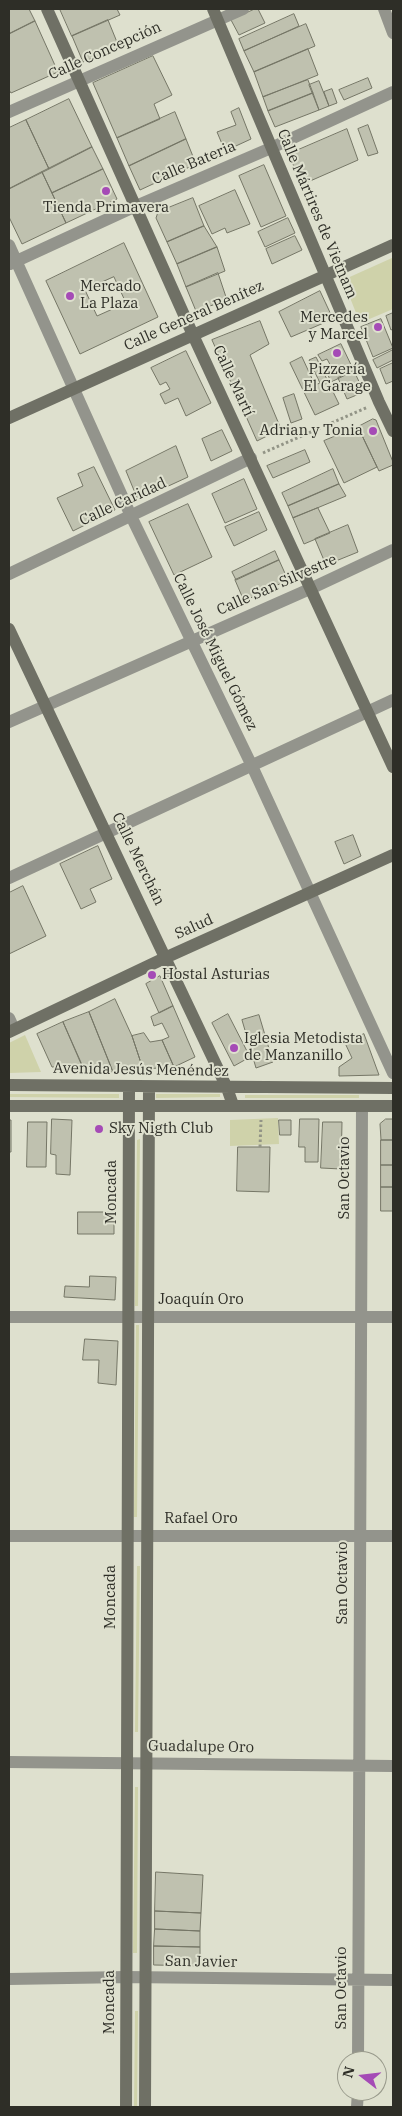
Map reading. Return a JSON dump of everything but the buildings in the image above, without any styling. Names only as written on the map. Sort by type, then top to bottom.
[{"type":"street","name":"Calle Martí","points":[[47,9],[193,335],[252,458],[393,767]]},
{"type":"street","name":"Calle Concepción","points":[[9,112],[216,14],[243,9]]},
{"type":"street","points":[[384,9],[393,33]]},
{"type":"street","name":"Calle Mártires de Vietnam","points":[[216,14],[271,148],[393,431]]},
{"type":"street","name":"Calle Bateria","points":[[13,263],[136,206],[271,148],[393,92]]},
{"type":"street","name":"Calle José Miguel Gómez","points":[[9,245],[13,263],[312,892],[393,1073]]},
{"type":"street","name":"Calle General Benítez","points":[[9,418],[393,245]]},
{"type":"street","name":"Calle Caridad","points":[[9,574],[252,458]]},
{"type":"street","name":"Calle San Silvestre","points":[[9,722],[312,588],[393,550]]},
{"type":"street","name":"Calle Merchán","points":[[9,629],[167,957],[233,1105]]},
{"type":"street","points":[[9,878],[393,700]]},
{"type":"street","name":"Salud","points":[[11,1026],[393,855]]},
{"type":"street","name":"Avenida Jesús Menéndez","points":[[9,1085],[149,1088],[393,1088]]},
{"type":"street","name":"Moncada","points":[[126,2107],[129,1087]]},
{"type":"street","points":[[146,2107],[149,1088]]},
{"type":"street","points":[[9,1106],[393,1106]]},
{"type":"street","name":"San Octavio","points":[[358,2051],[362,1106]]},
{"type":"street","name":"Joaquín Oro","points":[[9,1317],[393,1318]]},
{"type":"street","name":"Rafael Oro","points":[[9,1536],[147,1534],[393,1536]]},
{"type":"street","name":"Guadalupe Oro","points":[[9,1762],[393,1766]]},
{"type":"street","name":"San Javier","points":[[9,1979],[126,1977],[393,1980]]},
{"type":"path","points":[[252,458],[379,402]]},
{"type":"path","points":[[260,1147],[261,1105]]},
{"type":"green space","points":[[392,258],[393,309],[360,323],[343,280]]},
{"type":"green space","points":[[25,1035],[41,1072],[9,1073],[9,1043]]},
{"type":"green space","points":[[9,1094],[119,1094],[119,1098],[9,1097]]},
{"type":"green space","points":[[156,1094],[220,1094],[220,1097],[156,1098]]},
{"type":"green space","points":[[245,1095],[359,1095],[359,1098],[245,1098]]},
{"type":"green space","points":[[278,1118],[279,1144],[230,1146],[230,1120]]},
{"type":"green space","points":[[140,1139],[138,1306],[135,1306],[137,1140]]},
{"type":"green space","points":[[136,1325],[139,1325],[137,1517],[134,1517]]},
{"type":"green space","points":[[137,1566],[140,1566],[138,1732],[135,1732]]},
{"type":"green space","points":[[135,1787],[138,1787],[137,1953],[133,1953]]},
{"type":"green space","points":[[135,2011],[138,2011],[137,2107],[134,2107]]},
{"type":"place","name":"Tienda Primavera","points":[[106,191]]},
{"type":"place","name":"Mercado La Plaza","points":[[70,296]]},
{"type":"place","name":"Mercedes y Marcel","points":[[378,327]]},
{"type":"place","name":"Pizzería El Garage","points":[[337,353]]},
{"type":"place","name":"Adrian y Tonia","points":[[373,431]]},
{"type":"place","name":"Hostal Asturias","points":[[152,975]]},
{"type":"place","name":"Iglesia Metodista de Manzanillo","points":[[234,1048]]},
{"type":"place","name":"Sky Nigth Club","points":[[99,1129]]}]
